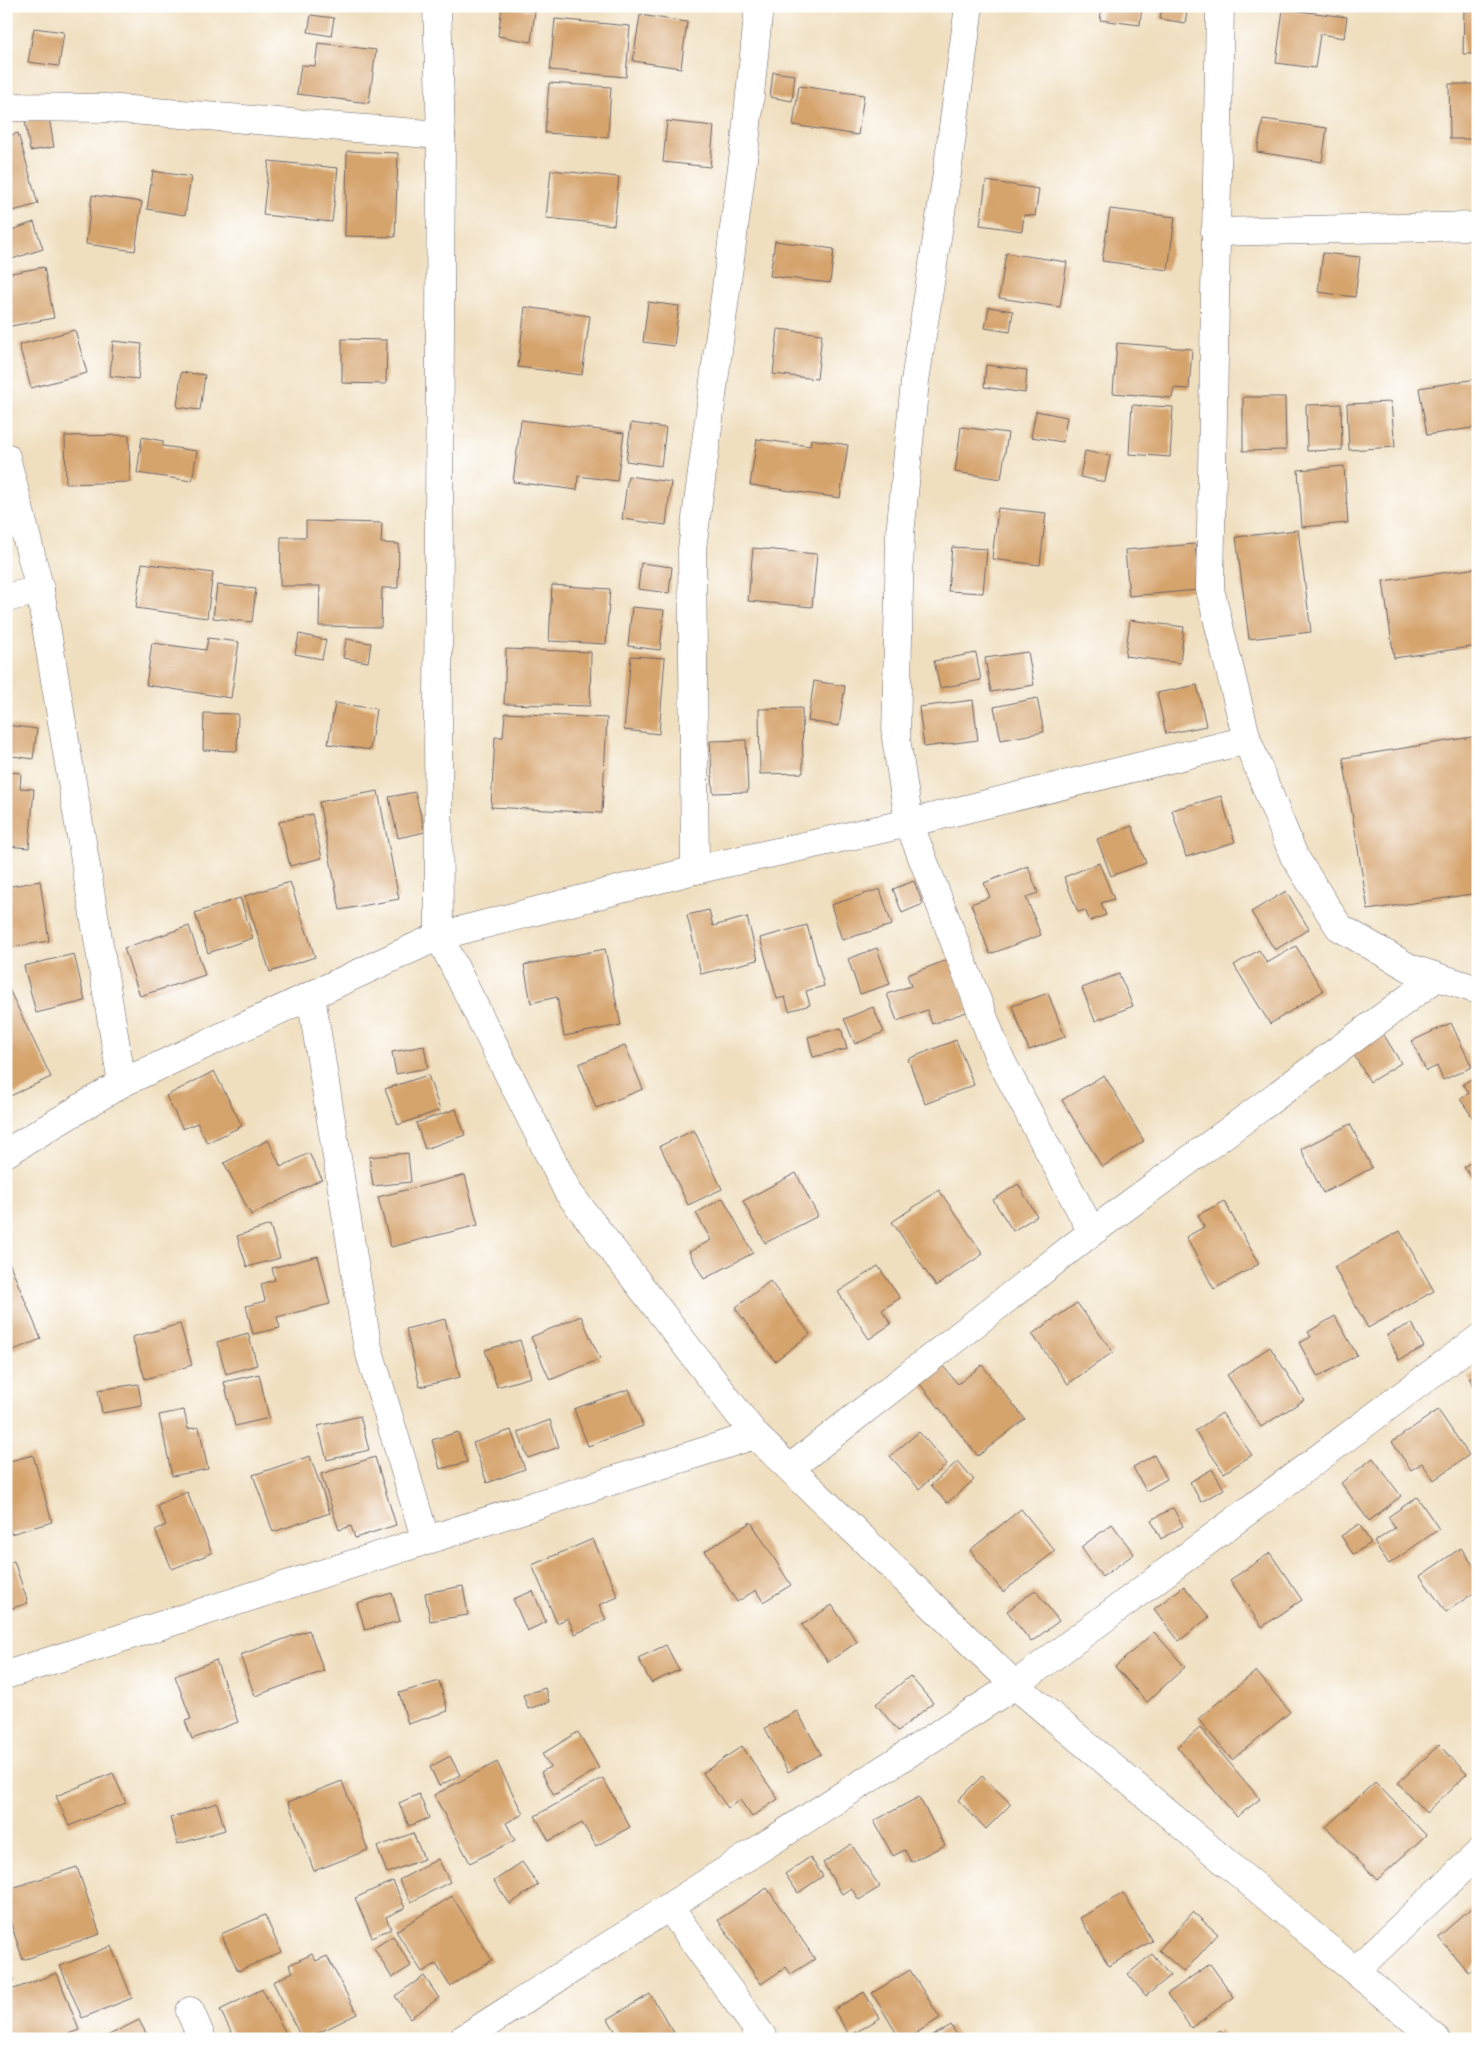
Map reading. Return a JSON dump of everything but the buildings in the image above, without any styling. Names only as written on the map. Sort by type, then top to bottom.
[{"type":"street","points":[[437,6],[441,135],[438,693],[439,936],[568,1192],[755,1435],[1015,1685],[1436,2039]]},
{"type":"street","points":[[696,870],[692,550],[745,144],[759,6]]},
{"type":"street","points":[[969,6],[947,174],[915,381],[900,535],[896,738],[909,823],[998,1055],[1092,1232]]},
{"type":"street","points":[[1220,6],[1210,589],[1247,740],[1294,856],[1338,926],[1410,968],[1478,990]]},
{"type":"street","points":[[6,108],[106,108],[441,135]]},
{"type":"street","points":[[1215,232],[1478,226]]},
{"type":"street","points":[[6,458],[40,590],[122,1083]]},
{"type":"street","points":[[6,598],[40,590]]},
{"type":"street","points":[[6,1153],[122,1083],[439,936],[696,870],[909,823],[1247,740]]},
{"type":"street","points":[[790,1468],[1092,1232],[1437,977]]},
{"type":"street","points":[[311,996],[367,1344],[426,1541]]},
{"type":"street","points":[[463,2039],[1015,1685],[1478,1339]]},
{"type":"street","points":[[6,1675],[755,1435]]},
{"type":"street","points":[[1355,1971],[1478,1854]]},
{"type":"street","points":[[669,1907],[764,2039]]},
{"type":"street","points":[[190,2011],[202,2039]]}]
